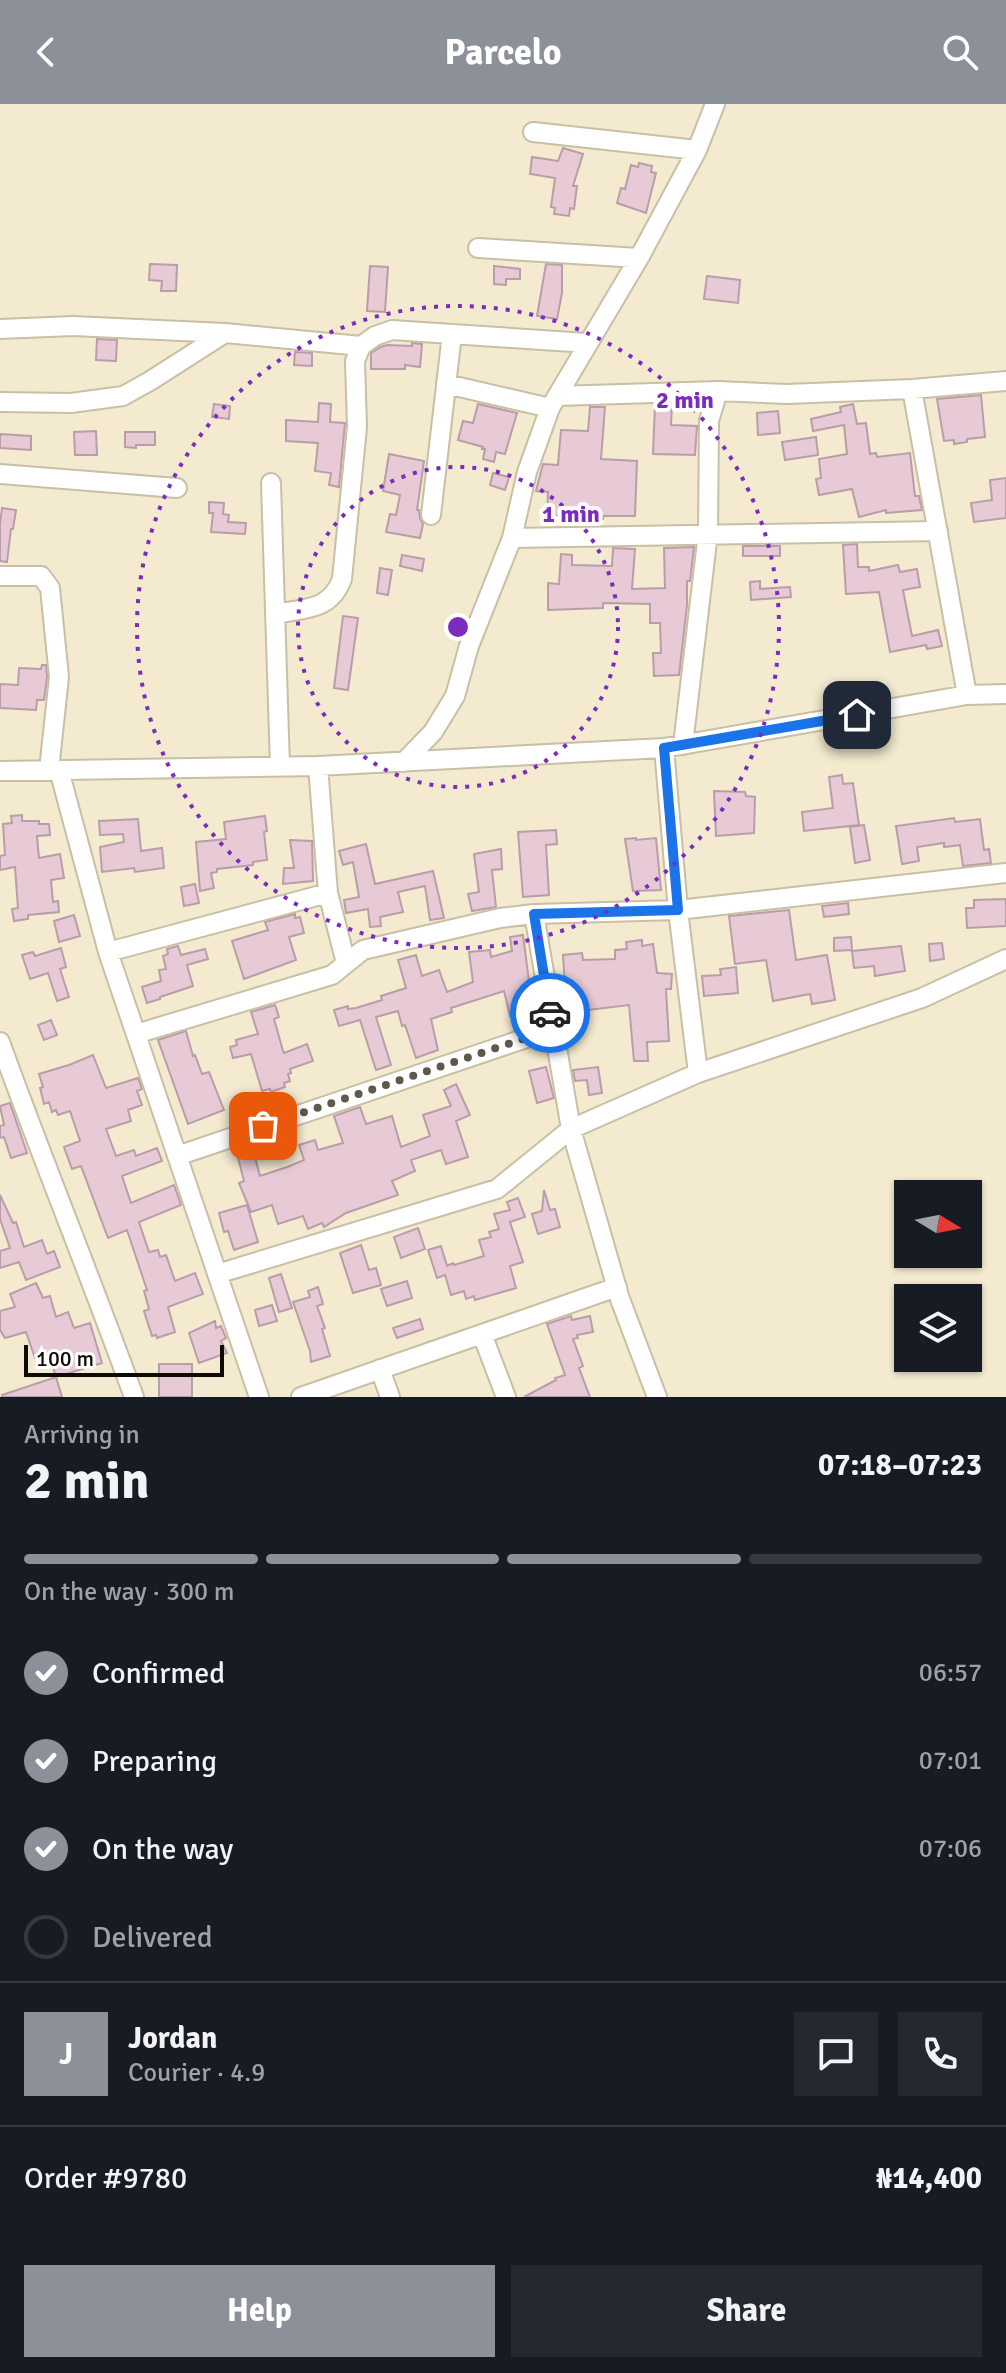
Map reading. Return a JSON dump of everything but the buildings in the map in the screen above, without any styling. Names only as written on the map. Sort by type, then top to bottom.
[{"type":"street","points":[[404,762],[433,732],[455,696],[469,646],[512,538],[527,472],[554,402],[639,258],[697,150],[715,104]]},
{"type":"street","points":[[533,132],[697,150]]},
{"type":"street","points":[[478,248],[639,258]]},
{"type":"street","points":[[0,329],[73,326],[225,333],[361,346]]},
{"type":"street","points":[[275,614],[323,604],[336,594],[342,579],[357,427],[355,361],[361,346],[375,336],[392,330],[587,343]]},
{"type":"street","points":[[0,402],[71,403],[123,396],[225,333]]},
{"type":"street","points":[[431,515],[452,334]]},
{"type":"street","points":[[446,384],[554,402],[718,391],[787,394],[912,389],[1006,381]]},
{"type":"street","points":[[912,389],[967,695]]},
{"type":"street","points":[[683,745],[708,533],[709,421],[718,391]]},
{"type":"street","points":[[0,474],[177,488]]},
{"type":"street","points":[[271,483],[280,767]]},
{"type":"street","points":[[512,538],[938,531]]},
{"type":"street","points":[[0,576],[41,576],[50,588],[59,677],[54,770],[108,952],[259,1397]]},
{"type":"street","points":[[0,771],[318,766],[664,748],[967,695],[1006,694]]},
{"type":"street","points":[[664,748],[678,910],[698,1073]]},
{"type":"street","points":[[318,766],[328,893],[346,963]]},
{"type":"street","points":[[136,1034],[332,975],[363,950],[500,918],[534,914],[678,910],[1006,873]]},
{"type":"street","points":[[108,952],[328,893]]},
{"type":"street","points":[[534,914],[571,1129],[617,1287],[657,1397]]},
{"type":"street","points":[[217,1274],[497,1189],[571,1129],[698,1073],[922,998],[1006,959]]},
{"type":"street","points":[[177,1156],[553,1029]]},
{"type":"street","points":[[0,1042],[134,1397]]},
{"type":"street","points":[[301,1397],[617,1287]]},
{"type":"street","points":[[482,1334],[506,1397]]},
{"type":"street","points":[[380,1369],[390,1397]]},
{"type":"way so far","points":[[263,1126],[553,1029],[550,1013]]},
{"type":"route","points":[[550,1013],[534,914],[678,910],[664,748],[857,715]]}]
